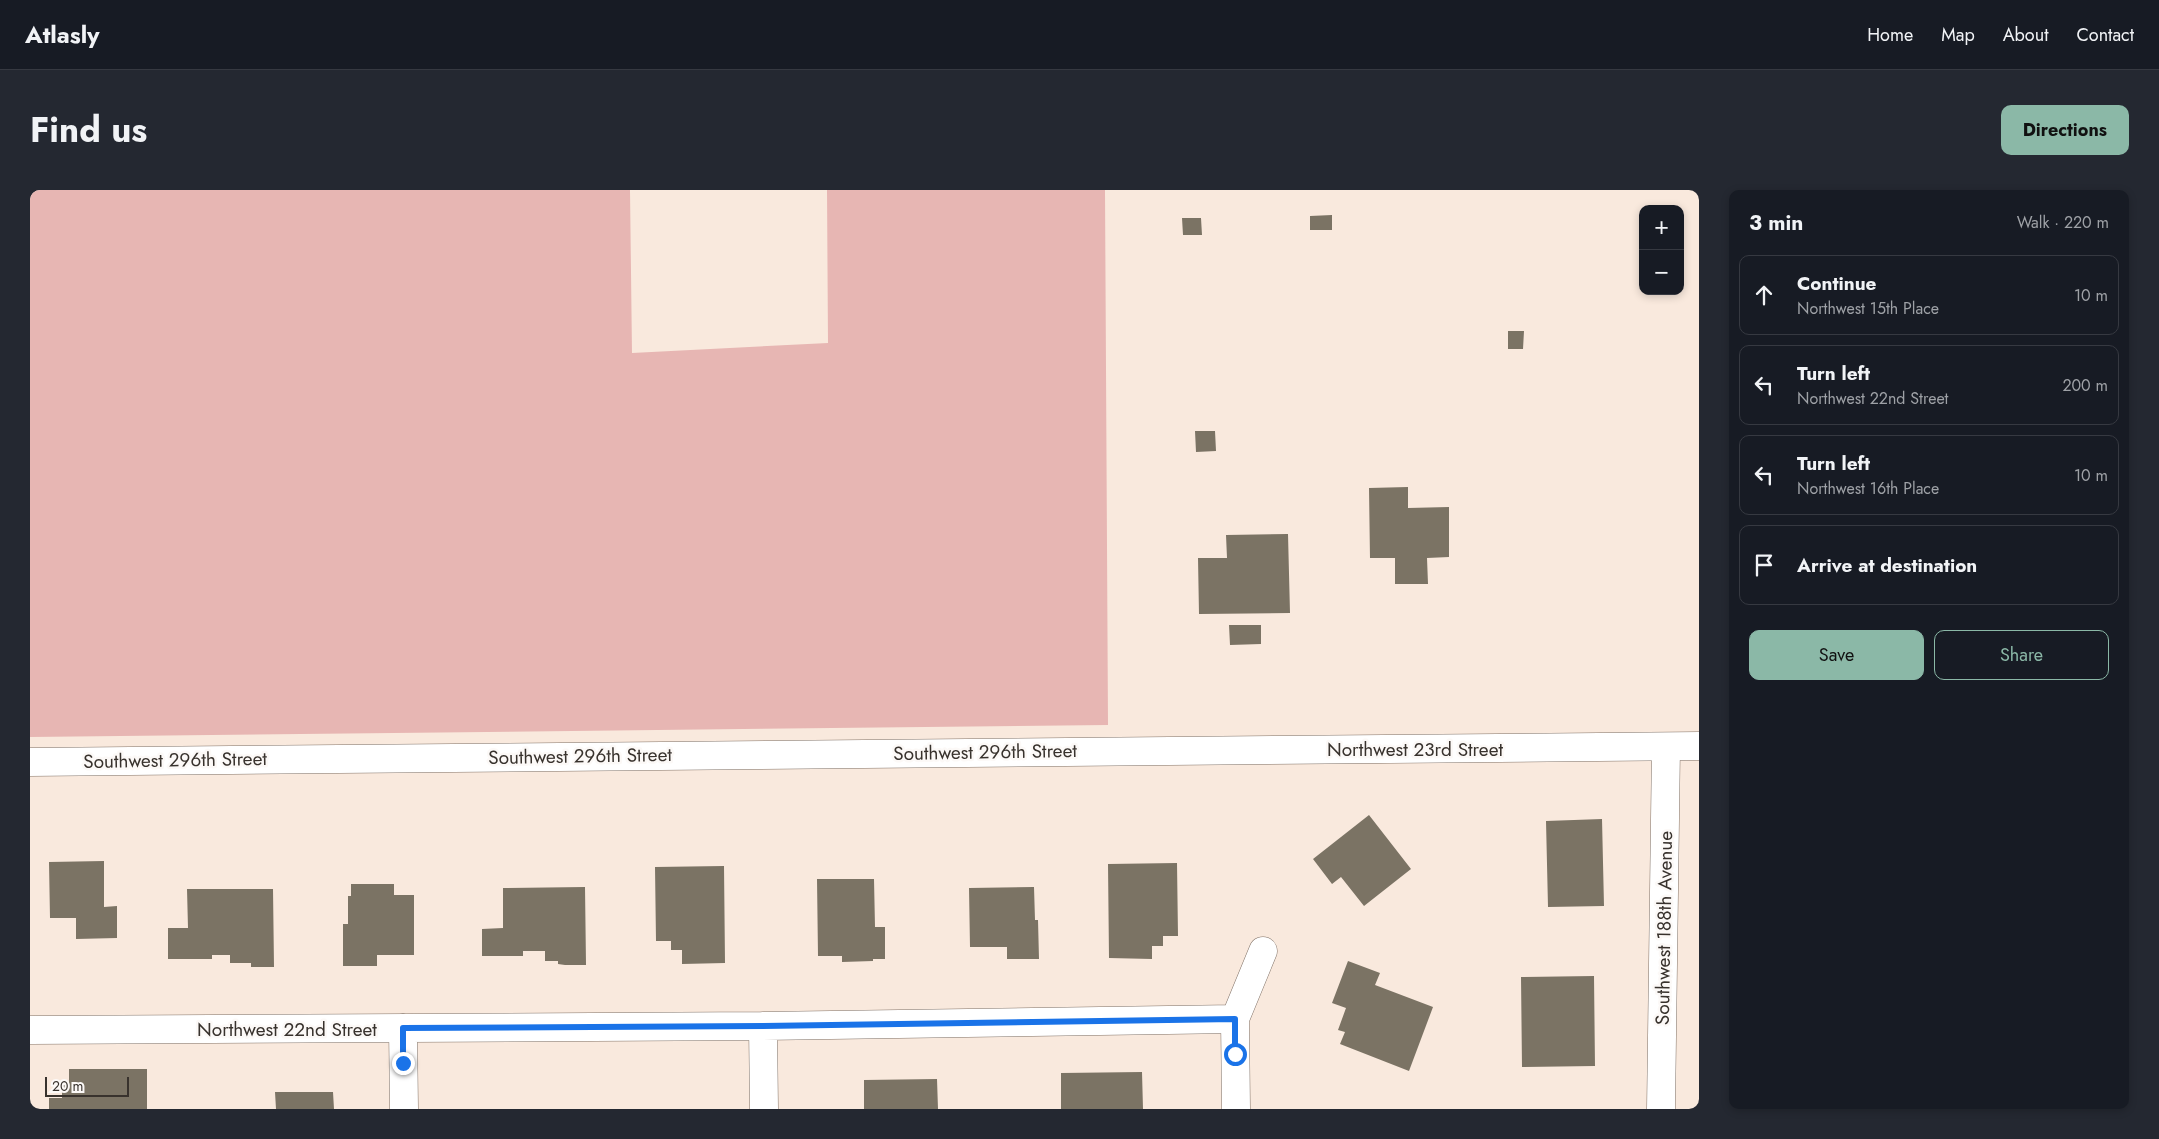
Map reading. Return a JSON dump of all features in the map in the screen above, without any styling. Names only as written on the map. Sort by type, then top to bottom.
[{"type":"street","name":"Northwest 23rd Street","points":[[1130,750],[1699,746]]},
{"type":"street","name":"Southwest 188th Avenue","points":[[1661,1109],[1666,747]]},
{"type":"street","name":"Southwest 296th Street","points":[[30,762],[1130,750]]},
{"type":"street","points":[[1236,1109],[1235,1019],[1263,951]]},
{"type":"street","name":"Northwest 22nd Street","points":[[30,1030],[763,1026],[1235,1019]]},
{"type":"street","points":[[763,1026],[764,1109]]},
{"type":"street","points":[[403,1028],[404,1109]]},
{"type":"shaded area","points":[[30,190],[630,190],[632,353],[828,343],[827,190],[1105,190],[1108,725],[30,737]]},
{"type":"building","points":[[1332,215],[1332,230],[1310,230],[1310,216]]},
{"type":"building","points":[[1182,218],[1201,218],[1202,235],[1183,235]]},
{"type":"building","points":[[1508,331],[1524,331],[1523,349],[1508,349]]},
{"type":"building","points":[[1195,431],[1215,431],[1216,451],[1196,452]]},
{"type":"building","points":[[1408,487],[1408,508],[1449,507],[1449,557],[1427,558],[1428,584],[1395,584],[1395,558],[1370,558],[1369,488]]},
{"type":"building","points":[[1288,534],[1290,613],[1199,614],[1198,558],[1227,558],[1226,535]]},
{"type":"building","points":[[1229,625],[1261,625],[1261,644],[1230,645]]},
{"type":"building","points":[[1369,815],[1411,869],[1364,906],[1341,877],[1332,884],[1313,859]]},
{"type":"building","points":[[1602,819],[1604,906],[1548,907],[1546,821]]},
{"type":"building","points":[[104,861],[104,907],[117,906],[117,938],[76,939],[76,918],[50,918],[49,862]]},
{"type":"building","points":[[1177,863],[1178,936],[1163,936],[1163,946],[1152,946],[1152,959],[1109,958],[1108,864]]},
{"type":"building","points":[[724,866],[725,963],[682,964],[682,950],[671,950],[671,941],[656,941],[655,867]]},
{"type":"building","points":[[817,879],[874,879],[875,927],[885,927],[885,959],[842,962],[842,956],[818,956]]},
{"type":"building","points":[[351,884],[394,884],[394,895],[414,895],[414,955],[377,955],[377,966],[343,966],[343,924],[348,924],[348,896],[351,896]]},
{"type":"building","points":[[585,887],[586,965],[565,965],[558,964],[558,961],[545,961],[545,951],[523,951],[523,956],[482,956],[482,929],[503,928],[503,888]]},
{"type":"building","points":[[1034,887],[1035,920],[1038,920],[1039,959],[1007,959],[1007,947],[970,947],[969,888]]},
{"type":"building","points":[[187,889],[273,889],[274,967],[251,967],[251,963],[230,963],[230,955],[212,955],[212,959],[168,959],[168,928],[188,928]]},
{"type":"building","points":[[1348,961],[1380,973],[1375,985],[1433,1007],[1409,1071],[1340,1044],[1345,1032],[1338,1030],[1346,1008],[1332,1003]]},
{"type":"building","points":[[1594,976],[1595,1066],[1522,1067],[1521,977]]},
{"type":"building","points":[[69,1069],[147,1069],[147,1109],[49,1109],[49,1098],[62,1098],[62,1085],[69,1085]]},
{"type":"building","points":[[1142,1072],[1143,1109],[1061,1109],[1061,1073]]},
{"type":"building","points":[[937,1079],[938,1109],[864,1109],[864,1080]]},
{"type":"building","points":[[275,1092],[333,1092],[334,1109],[276,1109]]},
{"type":"route","points":[[403,1063],[403,1028],[763,1026],[1235,1019],[1235,1054]]}]
